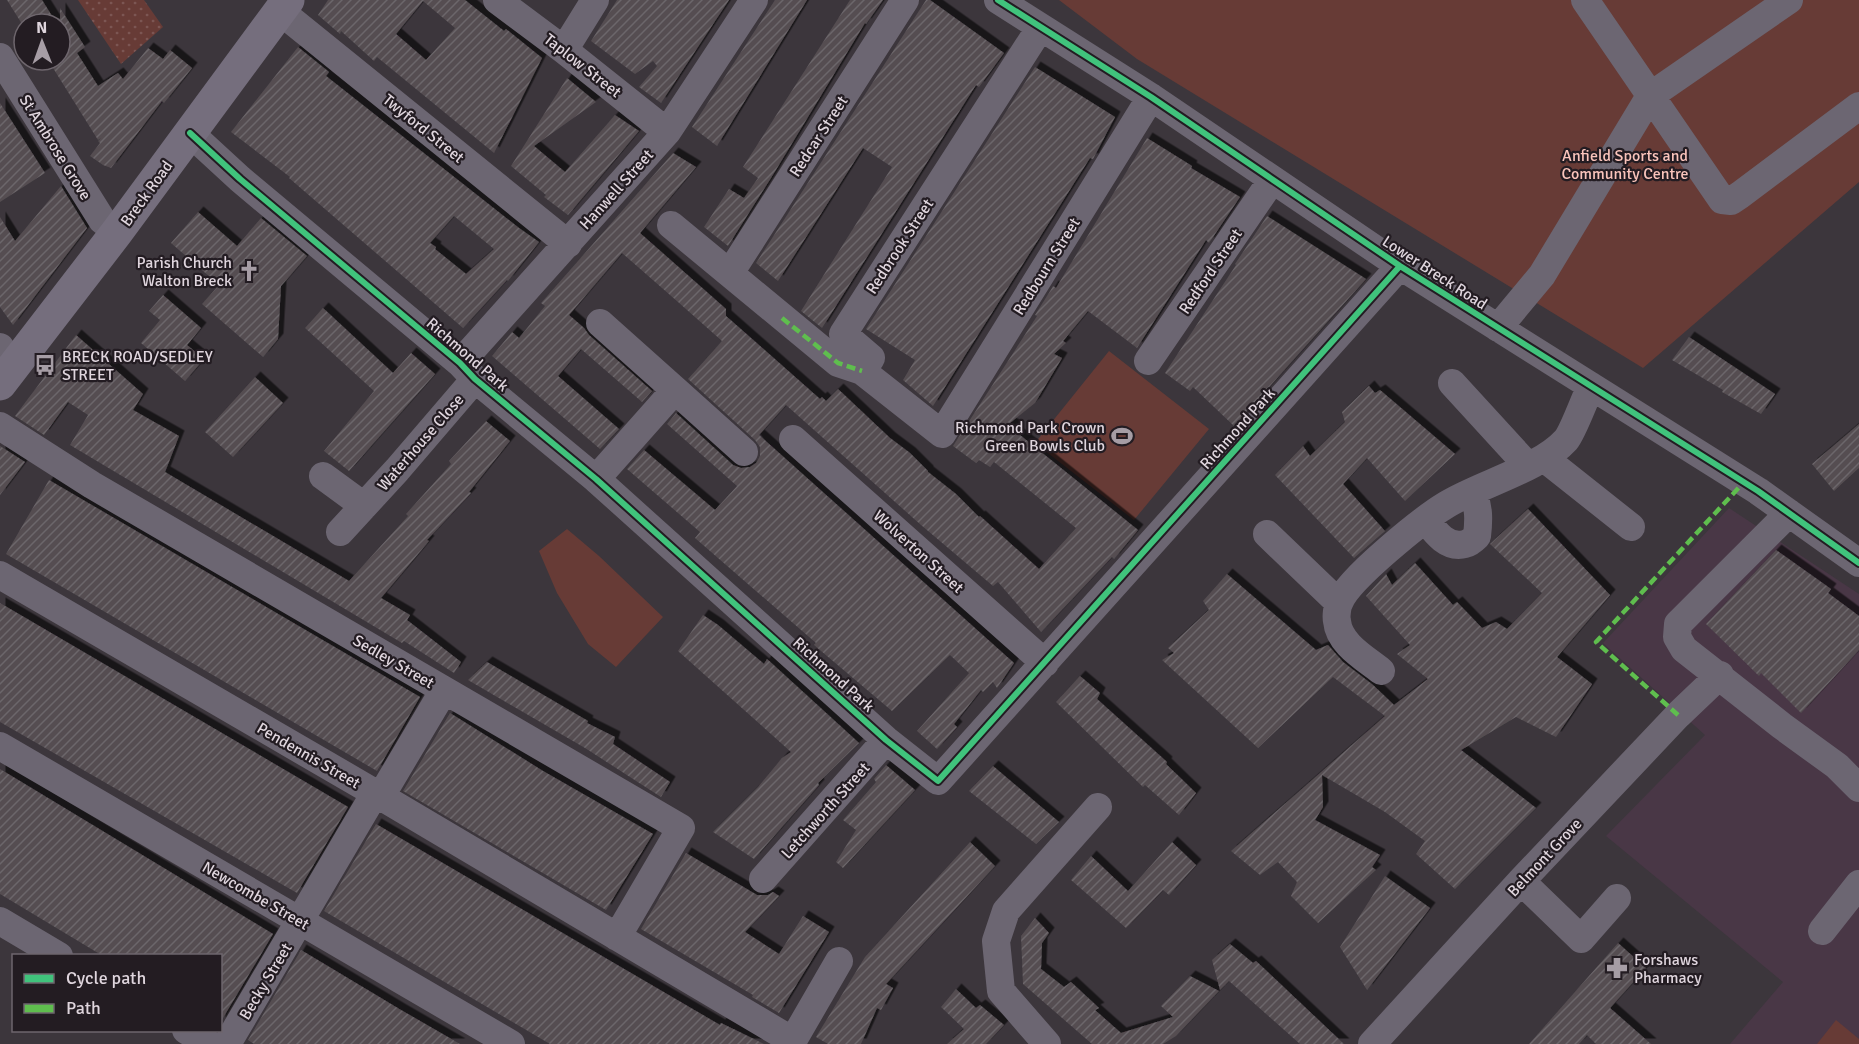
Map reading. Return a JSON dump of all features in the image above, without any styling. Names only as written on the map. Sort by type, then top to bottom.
[{"type":"main road","name":"Breck Road","points":[[6,364],[117,232],[284,6]]},
{"type":"street","name":"Taplow Street","points":[[497,0],[667,132]]},
{"type":"street","points":[[564,50],[595,0]]},
{"type":"street","name":"Hanwell Street","points":[[468,371],[568,244],[667,132],[754,0]]},
{"type":"street","name":"Redcar Street","points":[[730,273],[905,0]]},
{"type":"street","name":"Lower Breck Road","points":[[998,0],[1151,97],[1400,266],[1758,491],[1859,563]]},
{"type":"street","points":[[1585,0],[1722,200],[1731,201],[1859,106]]},
{"type":"street","points":[[1498,328],[1542,275],[1650,96],[1789,0]]},
{"type":"street","name":"Twyford Street","points":[[284,6],[568,244]]},
{"type":"street","name":"Redbrook Street","points":[[862,371],[871,358],[843,334],[1040,28]]},
{"type":"street","name":"St Ambrose Grove","points":[[0,57],[102,220],[117,232]]},
{"type":"street","name":"Redbourn Street","points":[[862,371],[942,434],[1151,97]]},
{"type":"street","name":"Richmond Park","points":[[190,133],[240,179],[596,479],[886,740],[938,781],[1400,266]]},
{"type":"street","name":"Redford Street","points":[[1148,361],[1272,180]]},
{"type":"street","points":[[671,225],[838,363],[862,371]]},
{"type":"street","points":[[600,323],[744,452]]},
{"type":"street","name":"Waterhouse Close","points":[[340,532],[364,506],[468,371]]},
{"type":"street","points":[[1452,383],[1536,462],[1631,526]]},
{"type":"street","points":[[1381,670],[1353,650],[1342,635],[1336,621],[1339,603],[1353,583],[1387,551],[1446,505],[1536,462],[1567,439],[1591,386]]},
{"type":"street","points":[[596,479],[675,390]]},
{"type":"street","name":"Sedley Street","points":[[0,426],[92,485],[681,828],[617,937]]},
{"type":"street","name":"Wolverton Street","points":[[793,439],[1045,663]]},
{"type":"street","name":"Waterhouse Close","points":[[323,476],[364,506]]},
{"type":"street","points":[[1426,520],[1438,536],[1453,544],[1466,544],[1477,536],[1479,507],[1473,492]]},
{"type":"street","points":[[1789,513],[1678,624],[1677,637],[1684,648],[1782,726],[1837,766],[1859,788]]},
{"type":"street","points":[[1267,534],[1339,603]]},
{"type":"street","name":"Pendennis Street","points":[[0,575],[378,795],[792,1042]]},
{"type":"street","name":"Belmont Grove","points":[[1372,1044],[1521,881],[1678,715],[1720,675]]},
{"type":"street","name":"Becky Street","points":[[227,1044],[444,690]]},
{"type":"street","name":"Letchworth Street","points":[[763,879],[886,740]]},
{"type":"street","name":"Newcombe Street","points":[[0,746],[512,1044]]},
{"type":"street","points":[[1043,1043],[1001,991],[996,941],[1006,911],[1098,807]]},
{"type":"street","points":[[1521,881],[1581,939],[1617,898]]},
{"type":"street","points":[[1822,931],[1859,884]]},
{"type":"street","points":[[0,921],[56,954]]},
{"type":"street","points":[[792,1042],[839,961]]},
{"type":"street","points":[[189,1032],[209,1044]]},
{"type":"shaded area","points":[[1729,508],[1859,594],[1859,1044],[1730,1044],[1783,982],[1606,836],[1705,735],[1603,643]]},
{"type":"green space","points":[[78,0],[144,0],[163,27],[121,64]]},
{"type":"green space","name":"Anfield Sports and Community Centre","points":[[1059,0],[1859,0],[1859,182],[1643,368],[1137,59]]},
{"type":"green space","name":"Richmond Park Crown Green Bowls Club","points":[[1109,351],[1209,429],[1134,520],[1035,443]]},
{"type":"green space","points":[[567,529],[663,617],[616,667],[588,644],[557,593],[539,551]]},
{"type":"green space","points":[[1836,1020],[1859,1039],[1859,1044],[1817,1044]]},
{"type":"building","points":[[7,0],[42,0],[50,12],[14,12]]},
{"type":"building","points":[[328,0],[465,0],[542,58],[494,153],[377,57],[374,61],[341,31],[340,34],[318,15]],"holes":[[[423,1],[455,28],[426,60],[396,34]]]},
{"type":"building","points":[[617,0],[729,0],[661,103],[639,87],[657,66],[653,61],[635,74],[591,41]]},
{"type":"building","points":[[775,0],[807,0],[717,146],[692,127]]},
{"type":"building","points":[[850,0],[883,0],[865,23],[728,246],[704,227],[729,189],[744,198],[758,178],[743,167]]},
{"type":"building","points":[[926,0],[930,0],[1004,53],[979,87],[976,85],[822,328],[801,311],[892,167],[863,148],[778,281],[756,263]]},
{"type":"building","points":[[72,27],[85,47],[77,53],[98,86],[118,73],[123,79],[148,48],[163,59],[170,50],[192,68],[164,103],[162,101],[111,168],[90,156],[101,138],[98,140],[56,72],[72,72]]},
{"type":"building","points":[[298,47],[329,72],[326,76],[539,242],[508,281],[463,328],[290,177],[231,132]],"holes":[[[454,216],[494,249],[466,274],[430,243]]]},
{"type":"building","points":[[1035,67],[1115,117],[1093,159],[1090,158],[933,406],[903,380],[915,360],[866,329]]},
{"type":"building","points":[[567,78],[596,102],[534,146],[565,172],[615,115],[639,131],[568,215],[544,197],[546,195],[511,166]]},
{"type":"building","points":[[0,103],[45,173],[0,202]]},
{"type":"building","points":[[1147,138],[1240,197],[1209,243],[1206,240],[1137,348],[1088,311],[1063,341],[1066,343],[1054,354],[1062,358],[1035,403],[1010,423],[1018,427],[1015,431],[1138,530],[1114,559],[1112,557],[1041,632],[998,582],[993,586],[786,405],[759,435],[1014,663],[997,688],[993,682],[983,692],[981,690],[954,724],[957,727],[937,749],[917,731],[969,673],[950,655],[892,711],[814,645],[816,643],[695,538],[700,532],[627,469],[644,450],[715,510],[737,486],[667,424],[676,413],[733,465],[741,468],[750,467],[760,456],[760,447],[755,440],[688,379],[722,341],[678,302],[622,253],[569,315],[652,391],[642,402],[581,349],[558,376],[619,429],[600,449],[492,356],[512,332],[519,338],[545,306],[541,303],[673,153],[696,167],[640,233],[726,309],[726,316],[820,399],[822,397],[826,401],[838,389],[890,438],[910,453],[928,472],[956,494],[1039,569],[1076,528],[994,462],[990,467],[979,460],[976,463],[953,446],[1037,316],[1035,315],[1053,286],[1056,288]]},
{"type":"building","points":[[61,186],[87,228],[13,325],[0,307],[0,217],[15,241]]},
{"type":"building","name":"Parish Church Walton Breck","points":[[198,212],[237,246],[261,218],[307,256],[281,286],[278,339],[263,357],[202,304],[219,285],[171,243]]},
{"type":"building","points":[[1267,216],[1366,279],[1234,426],[1193,387],[1190,391],[1165,373]]},
{"type":"building","points":[[163,295],[201,328],[187,345],[204,359],[185,381],[141,343],[160,320],[149,311]]},
{"type":"building","points":[[323,308],[393,373],[411,353],[435,374],[349,471],[324,451],[374,391],[305,328]]},
{"type":"building","points":[[76,335],[143,394],[133,410],[179,436],[165,472],[349,581],[408,516],[406,514],[451,464],[449,461],[486,421],[510,441],[469,492],[471,493],[427,540],[429,541],[381,598],[410,615],[407,620],[461,662],[454,673],[404,641],[402,643],[70,445],[88,415],[68,402],[44,435],[15,416]]},
{"type":"building","points":[[1689,337],[1775,394],[1761,414],[1672,360]]},
{"type":"building","points":[[255,377],[283,403],[233,457],[205,432]]},
{"type":"building","points":[[1369,386],[1375,393],[1380,390],[1455,454],[1405,501],[1367,458],[1343,484],[1385,531],[1354,558],[1275,475],[1303,446],[1310,456],[1345,422],[1342,412]]},
{"type":"building","points":[[1859,424],[1859,468],[1834,491],[1812,464]]},
{"type":"building","points":[[0,446],[25,462],[0,495]]},
{"type":"building","points":[[49,480],[420,697],[377,771],[6,554]]},
{"type":"building","points":[[1528,509],[1610,595],[1557,657],[1592,684],[1556,737],[1516,717],[1461,750],[1536,808],[1455,889],[1416,854],[1425,841],[1385,812],[1322,775],[1323,807],[1315,820],[1380,855],[1372,867],[1376,870],[1318,923],[1291,896],[1297,882],[1278,862],[1260,875],[1231,851],[1385,716],[1333,677],[1258,748],[1162,660],[1174,653],[1168,648],[1209,610],[1203,601],[1227,574],[1316,650],[1328,645],[1343,662],[1394,705],[1428,679],[1397,654],[1410,645],[1366,596],[1386,574],[1392,585],[1415,563],[1453,605],[1457,602],[1482,628],[1496,622],[1507,629],[1542,593],[1490,544]]},
{"type":"building","points":[[1776,550],[1831,589],[1828,593],[1859,616],[1859,650],[1801,713],[1761,673],[1759,676],[1706,624]]},
{"type":"building","points":[[0,603],[348,807],[297,893],[0,722]]},
{"type":"building","points":[[703,615],[764,664],[767,659],[859,743],[818,783],[819,785],[754,859],[713,832],[758,787],[782,758],[791,752],[678,651]]},
{"type":"building","points":[[487,662],[588,721],[587,723],[615,737],[613,744],[670,782],[661,797],[585,748],[468,680]]},
{"type":"building","points":[[1080,676],[1100,693],[1097,699],[1167,762],[1166,764],[1196,793],[1179,815],[1145,785],[1143,787],[1056,702]]},
{"type":"building","points":[[450,713],[543,771],[653,834],[606,910],[403,791]]},
{"type":"building","points":[[886,765],[915,790],[843,868],[836,862],[856,830],[843,820],[876,782],[874,779]]},
{"type":"building","points":[[993,766],[1059,822],[1036,844],[969,791]]},
{"type":"building","points":[[0,769],[273,934],[222,1020],[222,954],[100,954],[0,894]]},
{"type":"building","points":[[376,824],[720,1025],[721,1023],[764,1044],[550,1044],[324,911]]},
{"type":"building","points":[[970,842],[995,866],[886,984],[893,988],[881,1010],[877,1008],[861,1044],[828,1044],[816,1037],[865,957]]},
{"type":"building","points":[[1172,842],[1196,865],[1169,895],[1163,890],[1126,928],[1071,880],[1091,856],[1128,891]]},
{"type":"building","points":[[686,853],[757,895],[768,895],[773,892],[779,896],[745,932],[779,954],[803,916],[829,932],[779,1013],[752,997],[753,995],[641,929]]},
{"type":"building","points":[[1385,876],[1430,908],[1367,990],[1340,947]]},
{"type":"building","points":[[1035,918],[1049,933],[1042,943],[1041,969],[1064,987],[1071,982],[1099,1008],[1095,1010],[1121,1033],[1173,1017],[1161,1006],[1190,976],[1219,991],[1176,1036],[1163,1044],[1092,1044],[1023,984],[1021,936]]},
{"type":"building","points":[[1618,943],[1646,968],[1610,1008],[1651,1044],[1596,1044],[1587,1035],[1579,1044],[1529,1044]]},
{"type":"building","points":[[1230,944],[1253,963],[1256,961],[1344,1044],[1300,1044],[1229,981],[1220,990],[1212,960]]},
{"type":"building","points":[[301,950],[460,1044],[254,1044],[248,1040]]},
{"type":"building","points":[[956,989],[976,1008],[980,1005],[1004,1025],[986,1044],[947,1044],[964,1029],[941,1007]]},
{"type":"marked path","points":[[782,318],[838,363],[862,371]]},
{"type":"marked path","points":[[1678,715],[1596,642],[1744,482]]},
{"type":"cycle path","points":[[998,0],[1151,97],[1400,266],[1758,491],[1859,563]]},
{"type":"cycle path","points":[[190,133],[240,179],[596,479],[886,740],[938,781],[1400,266]]},
{"type":"place","name":"Parish Church Walton Breck","points":[[249,271]]},
{"type":"place","name":"BRECK ROAD/SEDLEY STREET","points":[[45,365]]},
{"type":"place","name":"Richmond Park Crown Green Bowls Club","points":[[1122,436]]},
{"type":"place","name":"Forshaws Pharmacy","points":[[1617,968]]}]
